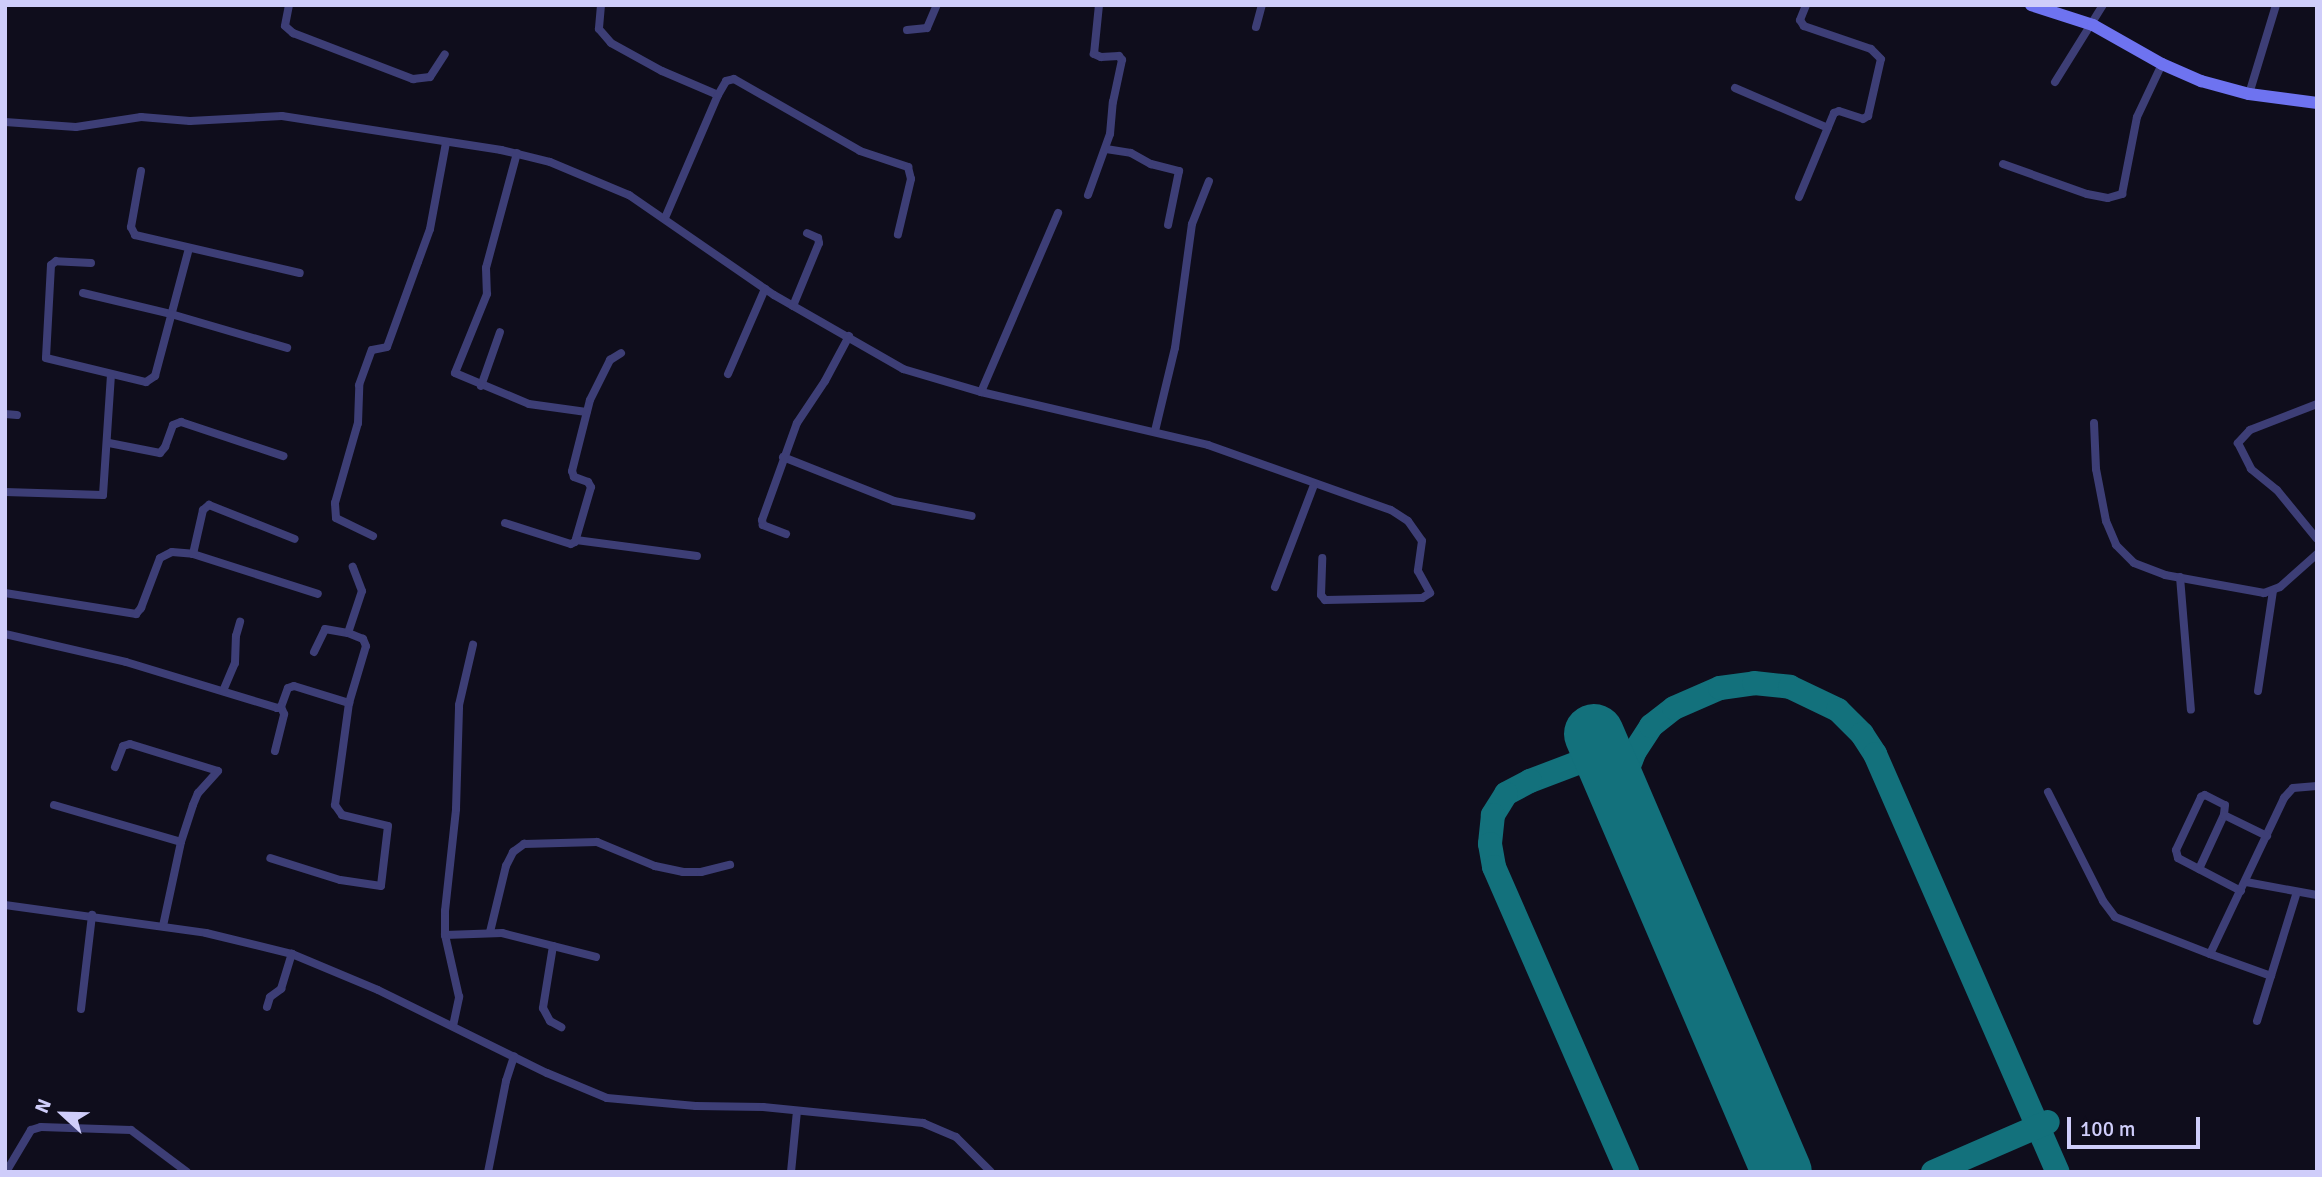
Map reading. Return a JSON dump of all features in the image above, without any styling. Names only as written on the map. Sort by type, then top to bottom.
[{"type":"street","points":[[289,5],[285,26],[293,33],[406,77],[430,77],[445,54]]},
{"type":"street","points":[[601,5],[599,29],[611,43],[662,71],[718,94]]},
{"type":"street","points":[[907,30],[926,28],[937,5]]},
{"type":"street","points":[[1088,195],[1106,149],[1122,58],[1094,54],[1099,5]]},
{"type":"street","points":[[1256,27],[1262,5]]},
{"type":"street","points":[[1799,197],[1836,111],[1863,119],[1868,116],[1881,59],[1871,49],[1804,26],[1800,20],[1806,5]]},
{"type":"street","points":[[2031,5],[2093,25],[2162,64],[2201,81],[2249,94],[2317,103]]},
{"type":"street","points":[[2055,82],[2104,5]]},
{"type":"street","points":[[2249,94],[2276,5]]},
{"type":"street","points":[[2003,164],[2087,194],[2118,197],[2126,185],[2137,117],[2162,64]]},
{"type":"street","points":[[665,218],[718,94],[726,81],[738,80],[854,148],[908,167],[911,179],[898,234]]},
{"type":"street","points":[[1735,88],[1828,128]]},
{"type":"street","points":[[5,122],[76,127],[141,117],[206,121],[282,116],[517,153],[601,181],[665,218],[765,289],[902,369],[981,392],[1208,445],[1314,485],[1379,505],[1408,521],[1422,541],[1418,571],[1430,593],[1422,598],[1325,600],[1321,595],[1322,558]]},
{"type":"street","points":[[373,536],[336,518],[335,503],[358,423],[359,385],[372,350],[388,345],[430,229],[446,143]]},
{"type":"street","points":[[1106,149],[1131,153],[1151,164],[1179,172],[1168,225]]},
{"type":"street","points":[[517,153],[486,268],[487,294],[455,370],[460,378],[543,408],[586,412]]},
{"type":"street","points":[[141,171],[131,232],[300,273]]},
{"type":"street","points":[[1155,431],[1175,348],[1192,224],[1209,181]]},
{"type":"street","points":[[981,392],[1058,213]]},
{"type":"street","points":[[793,306],[819,243],[818,238],[807,233]]},
{"type":"street","points":[[92,263],[56,261],[51,265],[45,355],[52,362],[146,382],[153,379],[189,248]]},
{"type":"street","points":[[728,374],[765,289]]},
{"type":"street","points":[[83,293],[171,314],[288,348]]},
{"type":"street","points":[[481,386],[500,332]]},
{"type":"street","points":[[786,534],[762,523],[783,457],[803,412],[825,382],[849,336]]},
{"type":"street","points":[[505,523],[571,544],[576,540],[591,487],[588,482],[573,477],[572,471],[586,412],[610,360],[621,353]]},
{"type":"street","points":[[5,492],[101,497],[106,491],[111,374]]},
{"type":"street","points":[[2317,404],[2250,430],[2239,438],[2238,443],[2245,462],[2283,497],[2317,539]]},
{"type":"street","points":[[5,414],[17,415]]},
{"type":"street","points":[[109,443],[160,453],[173,425],[181,422],[283,456]]},
{"type":"street","points":[[2094,423],[2099,497],[2116,545],[2134,563],[2180,578],[2252,592],[2273,591],[2317,554]]},
{"type":"street","points":[[783,457],[894,501],[972,516]]},
{"type":"street","points":[[1275,587],[1314,485]]},
{"type":"street","points":[[193,554],[203,510],[209,505],[295,539]]},
{"type":"street","points":[[576,540],[696,556]]},
{"type":"street","points":[[5,593],[136,614],[141,608],[160,558],[172,552],[193,554],[318,594]]},
{"type":"street","points":[[348,633],[362,591],[353,567]]},
{"type":"street","points":[[2180,578],[2191,710]]},
{"type":"street","points":[[2258,691],[2273,591]]},
{"type":"street","points":[[223,691],[234,663],[240,622]]},
{"type":"street","points":[[270,858],[330,878],[381,886],[388,826],[342,815],[335,805],[349,703],[366,646],[363,639],[325,629],[314,652]]},
{"type":"street","points":[[5,634],[126,662],[281,708]]},
{"type":"street","points":[[453,1026],[458,988],[445,935],[456,809],[459,705],[472,645]]},
{"type":"street","points":[[275,751],[284,714],[281,708],[288,688],[294,686],[349,703]]},
{"type":"street","points":[[115,767],[123,746],[130,744],[218,771],[195,799],[181,842],[163,926]]},
{"type":"street","points":[[2210,954],[2288,793],[2298,787],[2317,786]]},
{"type":"street","points":[[2048,792],[2103,901],[2115,917],[2271,976]]},
{"type":"street","points":[[2199,869],[2224,815],[2225,805],[2208,795],[2201,797],[2175,852],[2178,858],[2199,869],[2244,886],[2317,895]]},
{"type":"street","points":[[54,805],[181,842]]},
{"type":"street","points":[[2224,815],[2267,836]]},
{"type":"street","points":[[491,932],[506,866],[513,852],[524,844],[597,842],[655,866],[683,872],[708,871],[730,865]]},
{"type":"street","points":[[2257,1021],[2297,892]]},
{"type":"street","points":[[5,905],[92,915],[219,935],[292,954],[378,990],[592,1092],[625,1101],[908,1120],[941,1128],[956,1137],[991,1172]]},
{"type":"street","points":[[80,1009],[92,915]]},
{"type":"street","points":[[445,935],[491,932],[596,957]]},
{"type":"street","points":[[553,946],[543,1008],[550,1021],[561,1027]]},
{"type":"street","points":[[267,1007],[270,997],[281,989],[292,954]]},
{"type":"street","points":[[488,1172],[506,1081],[514,1056]]},
{"type":"street","points":[[791,1172],[797,1111]]},
{"type":"street","points":[[6,1172],[31,1130],[41,1127],[131,1130],[187,1172]]},
{"type":"taxiway","points":[[1623,804],[1624,779],[1635,751],[1651,726],[1674,708],[1720,688],[1754,683],[1790,687],[1838,710],[1862,734],[1875,754],[2058,1172]]},
{"type":"taxiway","points":[[1601,754],[1530,781],[1506,794],[1493,815],[1490,844],[1494,867],[1627,1172]]},
{"type":"taxiway","points":[[1933,1172],[2048,1122]]},
{"type":"runway","points":[[1594,734],[1782,1172]]}]
